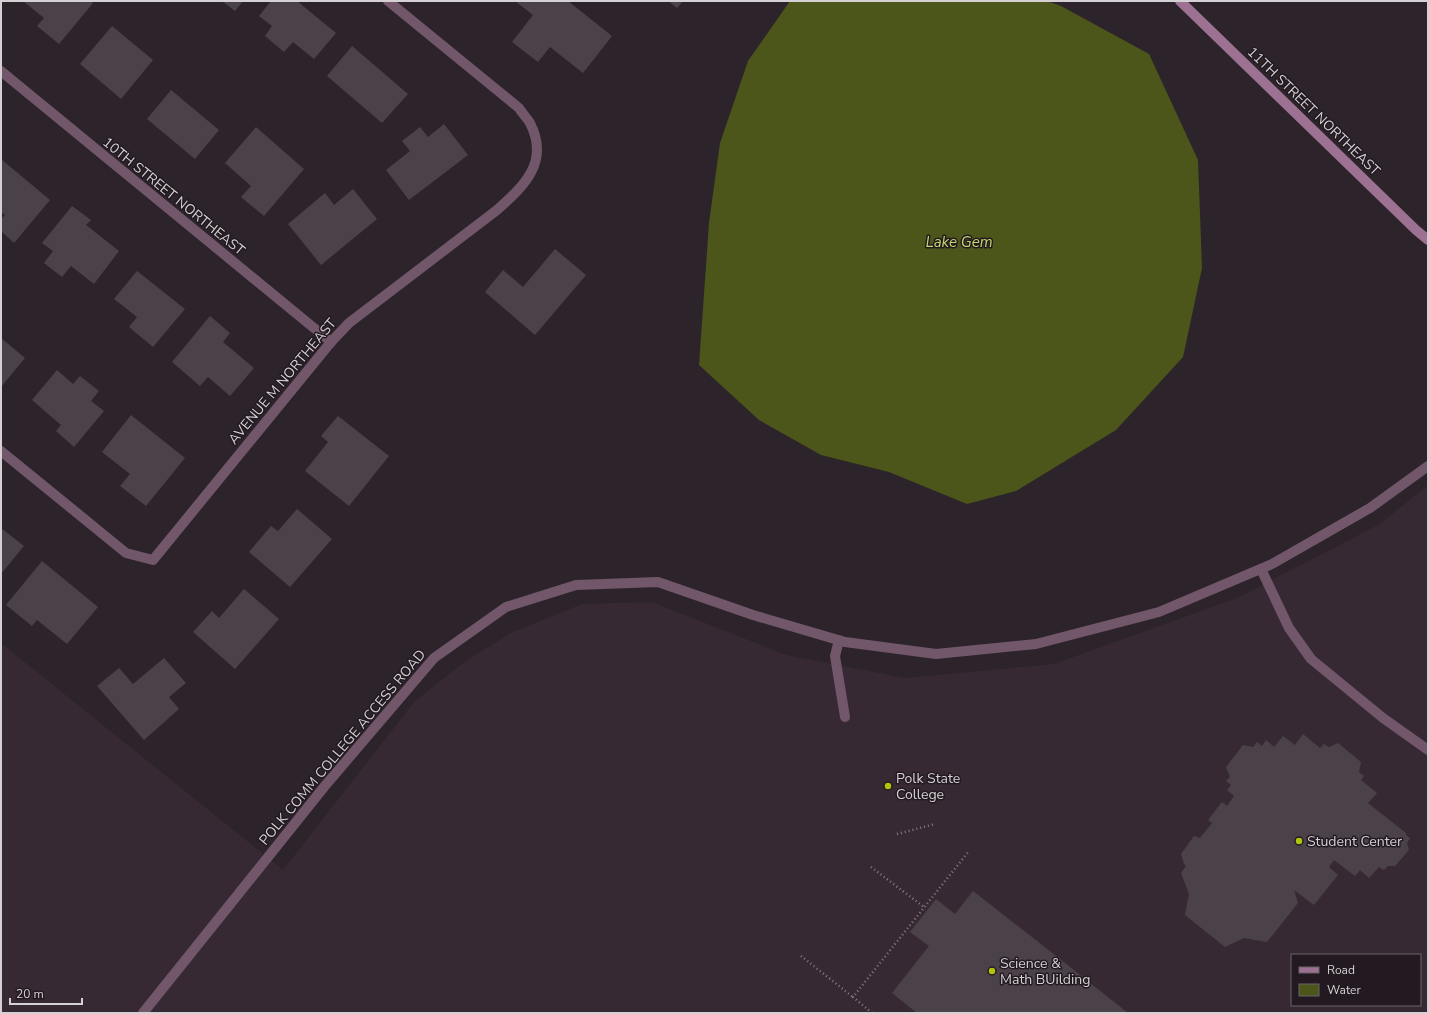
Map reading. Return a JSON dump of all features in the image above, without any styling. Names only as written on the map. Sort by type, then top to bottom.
[{"type":"street","name":"AVENUE M NORTHEAST","points":[[1,451],[126,553],[153,560],[330,342],[349,323],[497,210],[519,190],[530,176],[536,158],[536,140],[530,122],[519,108],[388,1]]},
{"type":"street","name":"11TH STREET NORTHEAST","points":[[1180,1],[1428,240]]},
{"type":"street","name":"10TH STREET NORTHEAST","points":[[1,71],[330,342]]},
{"type":"street","name":"POLK COMM COLLEGE ACCESS ROAD","points":[[143,1013],[324,787],[434,658],[506,607],[576,585],[658,582],[753,615],[839,640],[936,654],[1036,644],[1159,612],[1261,569],[1370,508],[1428,466]]},
{"type":"street","points":[[1261,569],[1289,628],[1311,659],[1383,718],[1428,750]]},
{"type":"street","points":[[839,640],[835,656],[846,717]]},
{"type":"path","points":[[897,834],[935,824]]},
{"type":"path","points":[[853,998],[969,851]]},
{"type":"path","points":[[871,867],[924,907]]},
{"type":"path","points":[[801,956],[872,1013]]},
{"type":"shaded area","name":"Polk State College","points":[[1428,485],[1428,1013],[1,1013],[1,643],[283,870],[415,701],[467,660],[513,632],[582,604],[652,602],[786,655],[905,678],[1054,664],[1237,598],[1380,524]]},
{"type":"water","name":"Lake Gem","points":[[790,1],[1047,1],[1061,6],[1149,54],[1198,160],[1202,268],[1183,357],[1116,430],[1016,491],[967,504],[889,472],[821,455],[759,420],[699,365],[709,223],[720,143],[748,61]]},
{"type":"building","points":[[23,1],[90,1],[93,3],[59,44],[37,26],[44,18]]},
{"type":"building","points":[[222,1],[243,1],[235,11]]},
{"type":"building","points":[[271,1],[297,1],[336,33],[314,59],[293,42],[284,52],[265,36],[272,26],[259,16]]},
{"type":"building","points":[[515,1],[568,1],[612,36],[583,73],[550,47],[538,62],[512,42],[533,15]]},
{"type":"building","points":[[668,1],[683,1],[677,8]]},
{"type":"building","points":[[112,26],[153,60],[121,99],[80,64]]},
{"type":"building","points":[[352,46],[408,94],[382,123],[327,76]]},
{"type":"building","points":[[171,90],[219,130],[195,159],[147,119]]},
{"type":"building","points":[[444,124],[468,155],[409,200],[386,170],[410,151],[402,141],[420,127],[428,137]]},
{"type":"building","points":[[256,127],[304,169],[264,216],[241,197],[251,186],[225,163]]},
{"type":"building","points":[[1,159],[50,200],[14,243],[1,231],[1,219],[5,215],[1,212]]},
{"type":"building","points":[[353,189],[377,219],[321,265],[288,224],[325,193],[334,205]]},
{"type":"building","points":[[72,206],[91,220],[86,225],[119,251],[94,284],[71,266],[62,277],[44,263],[53,251],[42,243]]},
{"type":"building","points":[[555,249],[586,275],[535,335],[485,292],[503,270],[523,287]]},
{"type":"building","points":[[137,271],[185,309],[153,347],[129,327],[137,317],[114,299]]},
{"type":"building","points":[[210,316],[230,333],[223,342],[254,368],[230,396],[208,377],[200,386],[172,362]]},
{"type":"building","points":[[1,338],[25,358],[1,387]]},
{"type":"building","points":[[57,370],[73,384],[80,376],[99,391],[91,401],[104,411],[74,447],[56,431],[61,425],[32,400]]},
{"type":"building","points":[[131,415],[185,458],[146,506],[120,486],[130,474],[102,452]]},
{"type":"building","points":[[338,416],[389,456],[349,506],[305,471],[328,442],[321,436]]},
{"type":"building","points":[[297,509],[332,539],[290,587],[249,552],[271,526],[278,531]]},
{"type":"building","points":[[1,528],[24,546],[1,574]]},
{"type":"building","points":[[42,561],[98,607],[67,644],[37,620],[32,626],[6,605]]},
{"type":"building","points":[[244,589],[279,619],[235,669],[193,632],[212,611],[219,618]]},
{"type":"building","points":[[164,658],[186,683],[169,697],[179,709],[144,740],[97,686],[119,668],[133,684]]},
{"type":"building","name":"Student Center","points":[[1303,734],[1320,748],[1324,744],[1329,747],[1338,743],[1361,762],[1359,772],[1364,776],[1361,780],[1377,793],[1368,803],[1406,833],[1406,835],[1410,838],[1407,843],[1409,850],[1395,866],[1388,866],[1384,870],[1379,867],[1369,878],[1360,870],[1355,876],[1334,860],[1329,867],[1338,875],[1314,905],[1294,890],[1298,903],[1267,942],[1244,938],[1225,947],[1185,915],[1189,894],[1181,873],[1186,866],[1181,854],[1194,836],[1200,838],[1212,823],[1208,820],[1222,802],[1227,806],[1234,796],[1227,790],[1231,785],[1226,781],[1230,777],[1226,767],[1243,745],[1253,747],[1257,742],[1262,746],[1266,740],[1274,747],[1283,736],[1295,745]]},
{"type":"building","name":"Science & Math BUilding","points":[[973,891],[1128,1013],[917,1013],[892,993],[929,946],[910,932],[936,899],[955,914]]},
{"type":"place","name":"Polk State College","points":[[888,786]]},
{"type":"place","name":"Student Center","points":[[1299,841]]},
{"type":"place","name":"Science & Math BUilding","points":[[992,971]]}]
